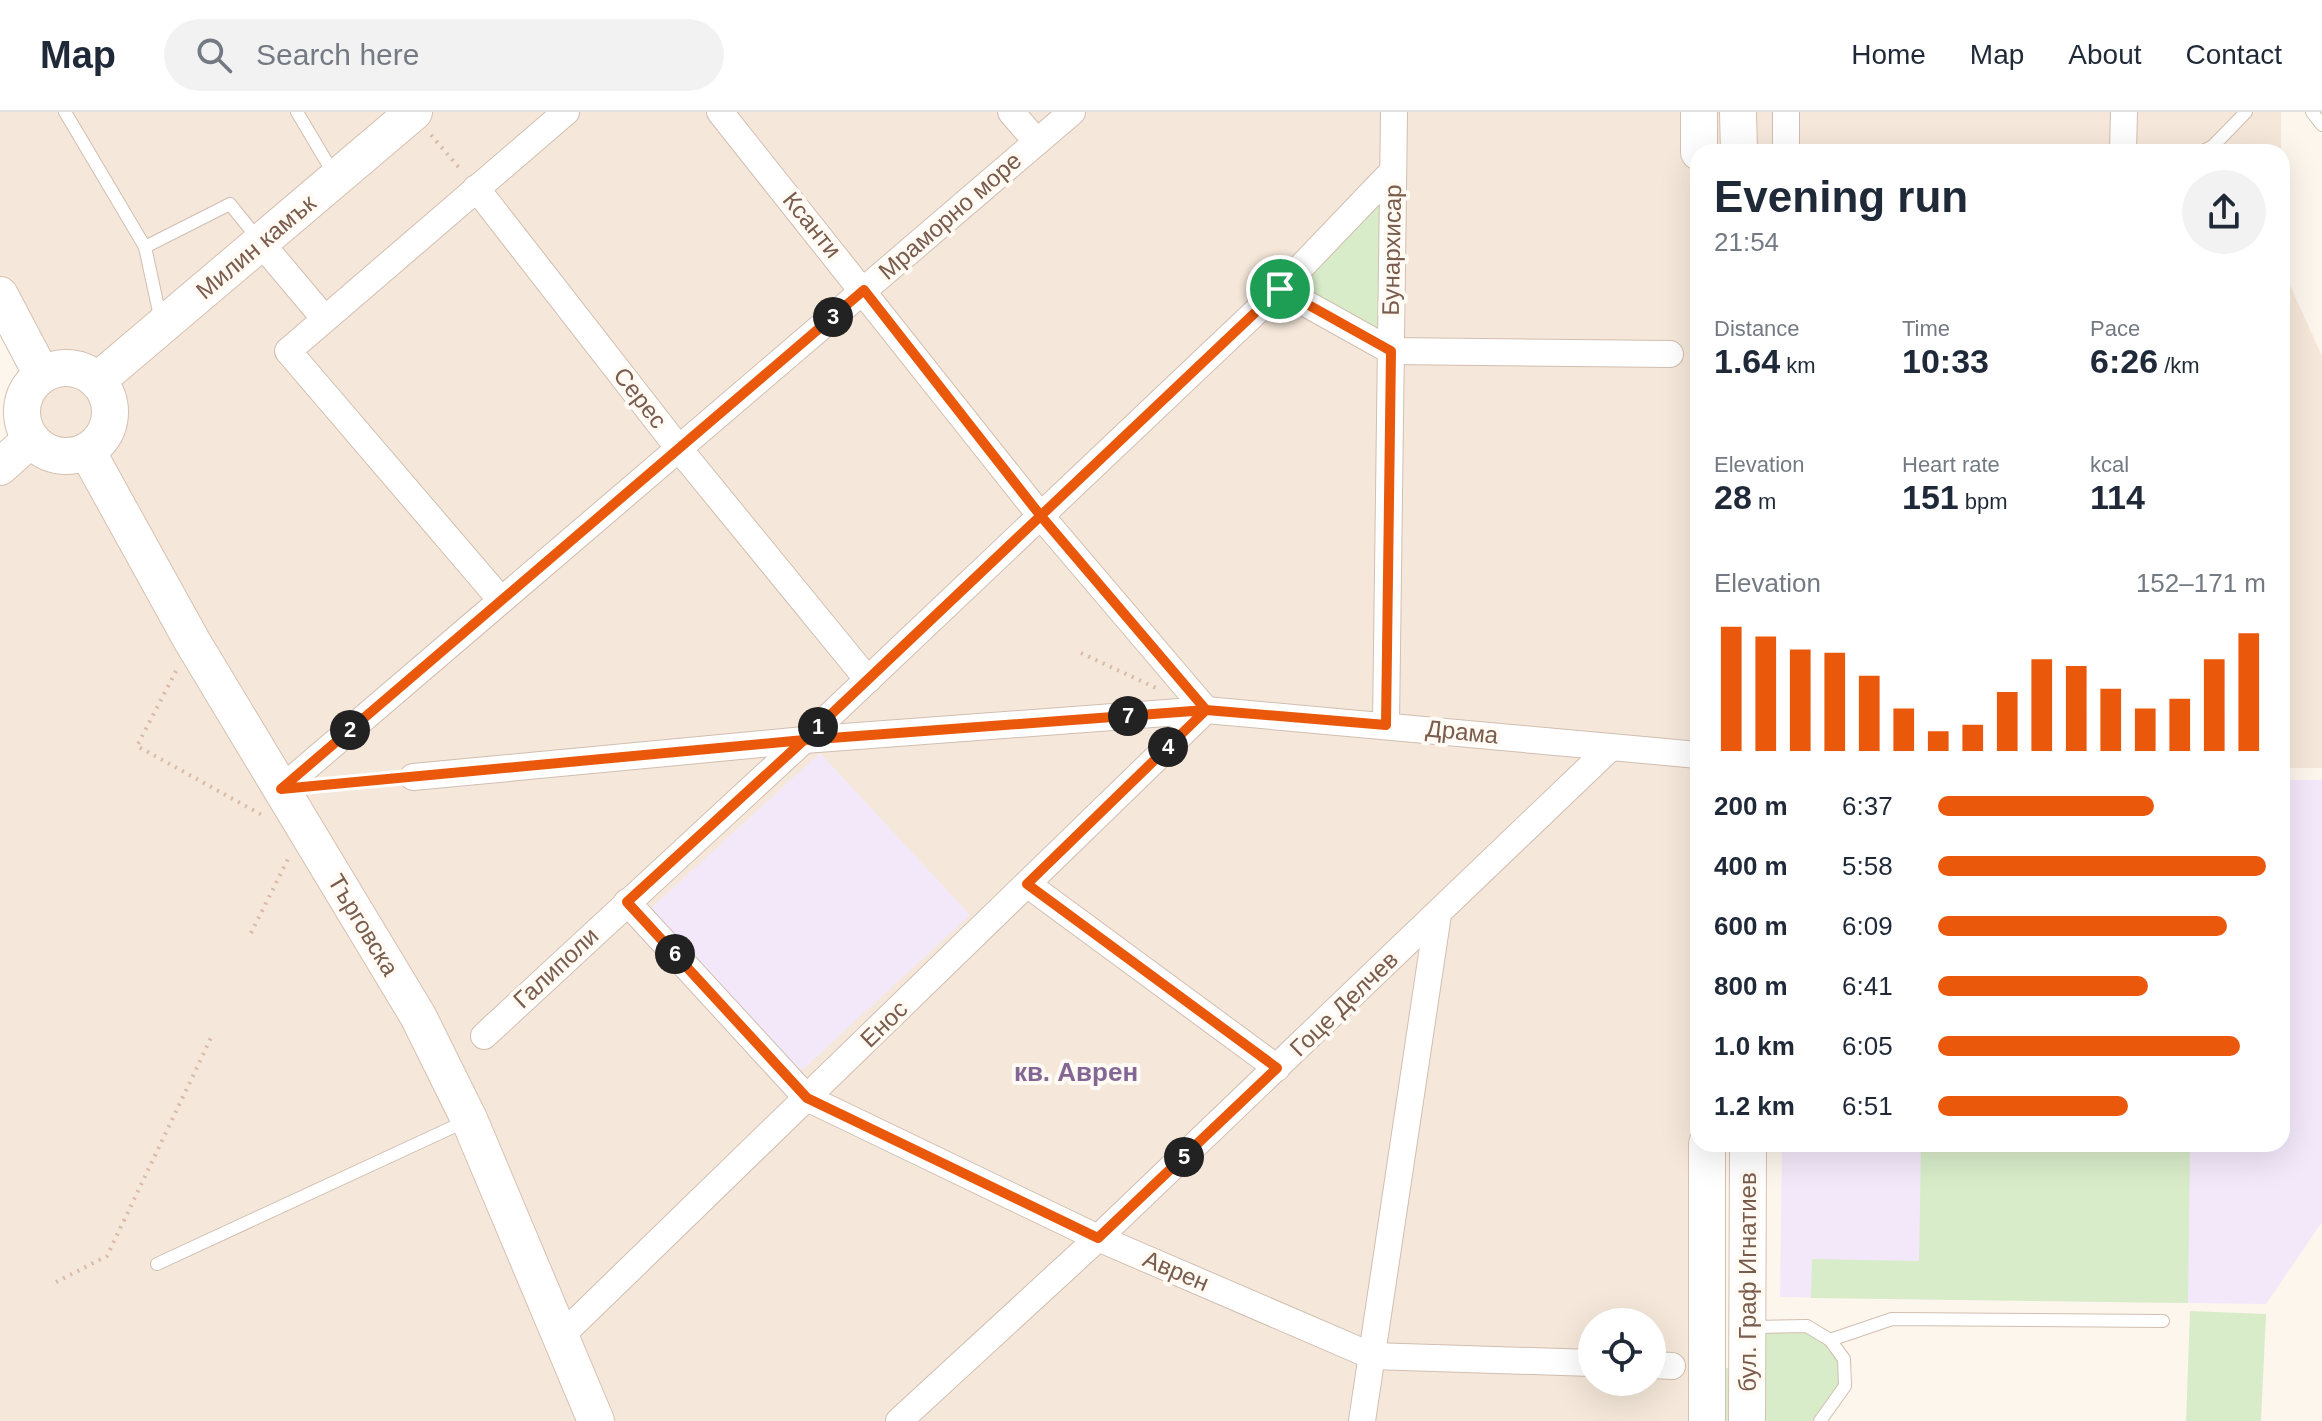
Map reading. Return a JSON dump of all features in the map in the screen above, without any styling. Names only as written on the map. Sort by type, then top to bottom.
[{"type":"street","name":"Милин камък","points":[[97,381],[413,112]]},
{"type":"street","points":[[501,600],[288,351],[566,112]]},
{"type":"street","name":"Ксанти","points":[[720,112],[1040,515],[1206,710]]},
{"type":"street","points":[[1011,112],[1037,142]]},
{"type":"street","name":"Мраморно море","points":[[281,789],[1072,112]]},
{"type":"street","name":"Бунархисар","points":[[1386,725],[1394,112]]},
{"type":"street","points":[[1699,112],[1699,144]]},
{"type":"street","points":[[1738,112],[1739,144]]},
{"type":"street","points":[[1786,112],[1786,144]]},
{"type":"street","points":[[2123,144],[2124,112]]},
{"type":"street","name":"Галиполи","points":[[484,1036],[868,680],[1280,289],[1393,171]]},
{"type":"street","name":"Серес","points":[[476,188],[680,450],[868,680]]},
{"type":"street","points":[[261,243],[324,318]]},
{"type":"street","points":[[1280,289],[1391,351],[1670,354]]},
{"type":"street","points":[[0,295],[42,375]]},
{"type":"street","points":[[65,368],[77,369],[97,381],[109,401],[110,413],[104,435],[87,451],[57,455],[31,439],[25,428],[23,405],[33,383],[42,375],[65,368]]},
{"type":"street","points":[[0,467],[31,439]]},
{"type":"street","name":"Търговска","points":[[87,451],[192,641],[418,1016],[469,1119],[596,1421]]},
{"type":"street","name":"Драма","points":[[413,777],[804,740],[1206,710],[1690,754]]},
{"type":"street","name":"Енос","points":[[561,1336],[1206,710]]},
{"type":"street","name":"Гоце Делчев","points":[[899,1421],[1098,1238],[1611,747]]},
{"type":"street","points":[[1027,884],[1277,1068]]},
{"type":"street","name":"Аврен","points":[[627,902],[807,1098],[1098,1238],[1372,1356],[1578,1363]]},
{"type":"street","points":[[1362,1421],[1438,914]]},
{"type":"street","name":"бул. Граф Игнатиев","points":[[1707,1152],[1707,1421]]},
{"type":"street","name":"бул. Граф Игнатиев","points":[[1747,1421],[1748,1152]]},
{"type":"street","points":[[1707,1328],[1748,1327]]},
{"type":"lane","points":[[65,112],[145,247],[162,327]]},
{"type":"lane","points":[[297,112],[337,178]]},
{"type":"lane","points":[[2215,144],[2246,112]]},
{"type":"lane","points":[[2312,112],[2322,125]]},
{"type":"lane","points":[[145,247],[230,204],[261,243]]},
{"type":"lane","points":[[157,1264],[469,1119]]},
{"type":"lane","points":[[1830,1340],[1892,1319],[2163,1321]]},
{"type":"lane","points":[[1748,1327],[1807,1326],[1830,1340],[1844,1359],[1845,1386],[1820,1421]]},
{"type":"path","points":[[413,112],[476,188]]},
{"type":"path","points":[[192,641],[137,746],[268,818],[281,789],[413,777]]},
{"type":"path","points":[[1081,653],[1167,693]]},
{"type":"path","points":[[251,933],[304,828]]},
{"type":"path","points":[[56,1282],[107,1256],[211,1038]]},
{"type":"shaded area","points":[[0,112],[2281,112],[2281,144],[1690,144],[1690,1152],[1698,1152],[1707,1421],[0,1421],[0,467],[25,428],[23,405],[33,383],[0,295]]},
{"type":"shaded area","points":[[2290,285],[2322,356],[2322,768],[2290,768]]},
{"type":"shaded area","points":[[820,753],[970,915],[800,1072],[649,910]]},
{"type":"shaded area","points":[[2290,780],[2322,780],[2322,1222],[2266,1304],[1780,1297],[1782,1152],[2290,1152]]},
{"type":"green space","points":[[1393,171],[1391,351],[1280,289]]},
{"type":"green space","points":[[1921,1152],[2190,1152],[2188,1303],[1811,1298],[1812,1259],[1919,1261]]},
{"type":"green space","points":[[2190,1311],[2266,1314],[2261,1421],[2186,1421]]},
{"type":"green space","points":[[1807,1326],[1844,1359],[1845,1386],[1820,1421],[1707,1421],[1707,1367],[1747,1369],[1748,1327]]},
{"type":"district","name":"кв. Аврен","points":[[1076,1072]]},
{"type":"route","points":[[1280,289],[1040,515],[804,740],[281,789],[864,290],[1040,515],[1206,710],[1027,884],[1277,1068],[1098,1238],[807,1098],[627,902],[804,740],[1206,710],[1386,725],[1391,351],[1280,289]]}]
